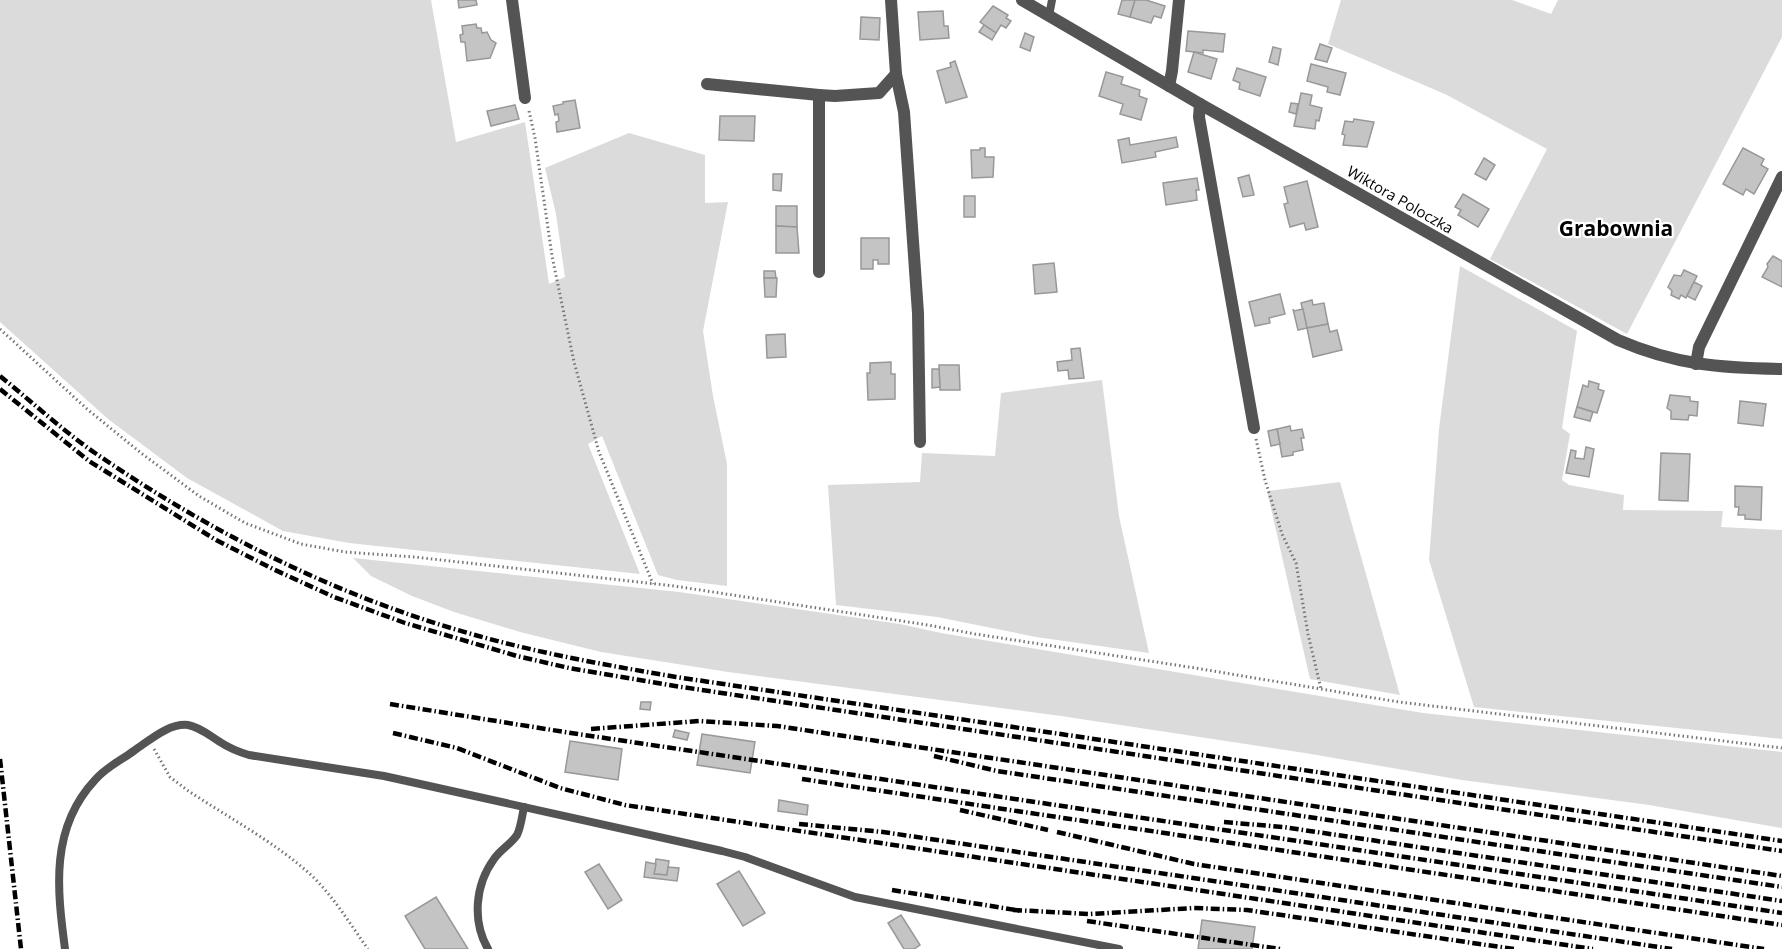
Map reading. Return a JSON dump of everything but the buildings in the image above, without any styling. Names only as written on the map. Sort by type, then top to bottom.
[{"type":"street","points":[[512,0],[525,98]]},
{"type":"street","points":[[891,0],[897,74],[904,112],[918,313],[920,442]]},
{"type":"street","name":"Wiktora Poloczka","points":[[1023,0],[1200,104],[1605,333],[1652,354],[1696,364],[1720,368],[1782,369]]},
{"type":"street","points":[[1169,86],[1179,0]]},
{"type":"street","points":[[707,84],[835,96],[879,93],[897,74]]},
{"type":"street","points":[[819,95],[819,272]]},
{"type":"street","points":[[1200,104],[1199,117],[1254,428]]},
{"type":"street","points":[[1696,364],[1699,347],[1782,177]]},
{"type":"lane","points":[[1049,16],[1052,0]]},
{"type":"lane","points":[[65,949],[61,916],[59,856],[68,819],[76,804],[95,780],[149,739],[170,728],[186,725],[195,727],[228,747],[249,756],[384,776],[745,856],[855,897],[1119,949]]},
{"type":"lane","points":[[488,949],[478,919],[481,883],[494,859],[517,834],[524,807]]},
{"type":"path","points":[[525,98],[535,138],[556,279],[574,362],[599,452],[653,584]]},
{"type":"path","points":[[0,329],[87,409],[141,453],[206,500],[245,523],[301,544],[345,552],[414,557],[653,584],[928,624],[975,634],[1418,705],[1782,748]]},
{"type":"path","points":[[1254,428],[1265,480],[1282,534],[1296,563],[1308,634],[1321,689]]},
{"type":"path","points":[[149,739],[170,777],[296,862],[314,878],[337,905],[368,949]]},
{"type":"shaded area","points":[[0,0],[431,0],[456,142],[525,122],[549,284],[565,277],[556,214],[545,168],[629,133],[705,155],[705,203],[728,202],[703,331],[727,464],[727,586],[677,580],[658,575],[602,436],[588,444],[640,574],[349,543],[283,531],[187,478],[108,419],[0,322]]},
{"type":"shaded area","points":[[1341,0],[1512,0],[1551,14],[1558,0],[1782,0],[1782,37],[1627,334],[1490,259],[1547,149],[1447,95],[1328,44]]},
{"type":"shaded area","points":[[1460,266],[1577,331],[1562,428],[1570,434],[1562,480],[1569,485],[1624,495],[1623,510],[1723,511],[1721,527],[1782,530],[1782,739],[1474,707],[1429,560],[1439,429]]},
{"type":"shaded area","points":[[1102,380],[1119,516],[1149,653],[1036,637],[937,617],[836,605],[828,485],[920,482],[922,453],[995,456],[1001,393]]},
{"type":"shaded area","points":[[1340,482],[1400,695],[1310,679],[1267,491]]},
{"type":"shaded area","points":[[353,558],[679,592],[900,624],[941,633],[1423,713],[1782,752],[1782,828],[1649,805],[1462,780],[1305,753],[1061,716],[728,672],[601,652],[520,632],[454,612],[412,596],[371,576]]},
{"type":"railway","points":[[0,376],[95,453],[228,535],[321,580],[369,600],[418,618],[520,647],[676,677],[1782,841]]},
{"type":"railway","points":[[0,389],[89,461],[216,540],[334,597],[405,623],[517,656],[569,668],[675,686],[1782,851]]},
{"type":"railway","points":[[390,704],[571,733],[1782,913]]},
{"type":"railway","points":[[591,729],[699,721],[777,726],[1782,876]]},
{"type":"railway","points":[[393,733],[457,748],[560,788],[625,805],[1593,949]]},
{"type":"railway","points":[[934,756],[997,771],[1782,887]]},
{"type":"railway","points":[[0,759],[21,949]]},
{"type":"railway","points":[[802,779],[1782,925]]},
{"type":"railway","points":[[960,810],[1048,830]]},
{"type":"railway","points":[[1224,822],[1283,827],[1782,901]]},
{"type":"railway","points":[[799,824],[883,832],[1672,949]]},
{"type":"railway","points":[[1057,832],[1194,864],[1764,949]]},
{"type":"railway","points":[[892,890],[1022,911]]},
{"type":"railway","points":[[1013,910],[1090,914],[1194,908],[1247,910],[1514,949]]},
{"type":"railway","points":[[1087,921],[1280,949]]},
{"type":"district","name":"Grabownia","points":[[1616,229]]}]
